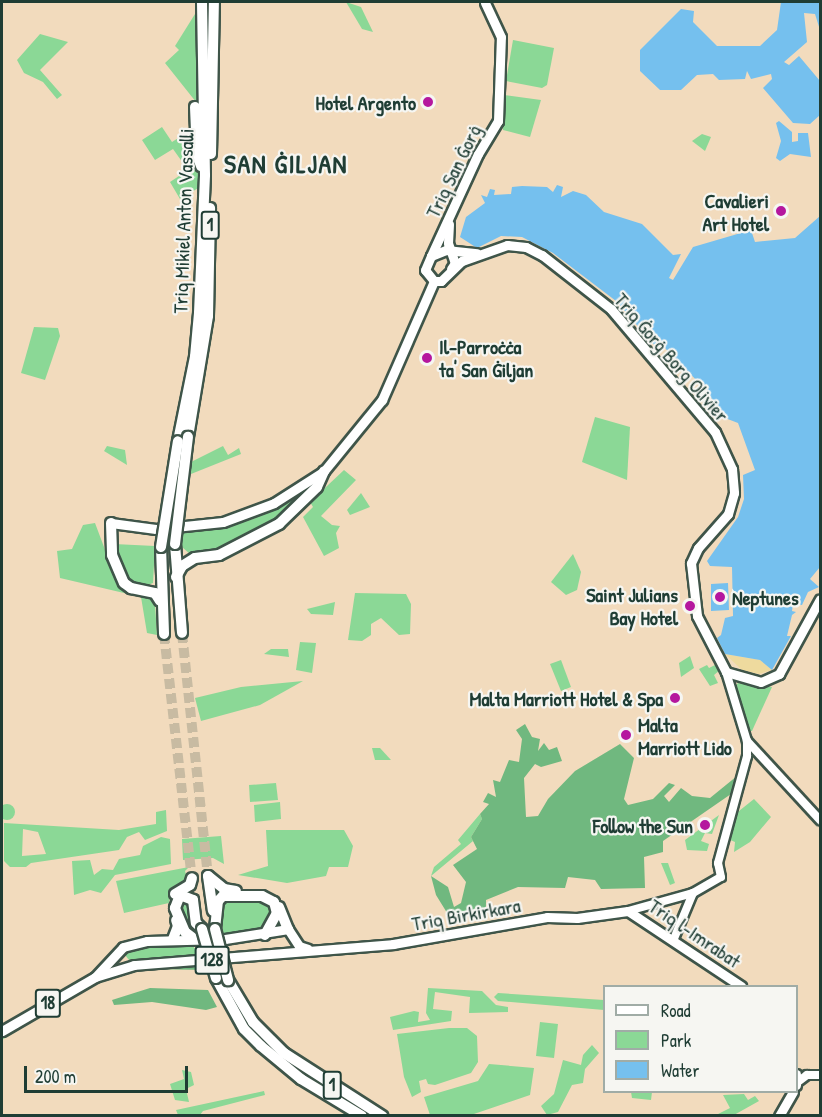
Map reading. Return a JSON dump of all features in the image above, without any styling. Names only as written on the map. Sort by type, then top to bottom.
[{"type":"highway","name":"Triq Mikiel Anton Vassalli","points":[[183,439],[195,357],[205,175],[209,5]]},
{"type":"highway","name":"Triq Mikiel Anton Vassalli","points":[[183,439],[208,316],[209,5]]},
{"type":"highway","points":[[195,107],[197,155],[205,175]]},
{"type":"highway","name":"1","points":[[182,633],[175,544],[183,439]]},
{"type":"highway","name":"1","points":[[164,634],[160,601],[161,547],[183,439]]},
{"type":"highway","points":[[175,544],[183,555],[195,558],[219,555],[279,524],[317,487],[324,471]]},
{"type":"highway","points":[[111,523],[110,539],[117,567],[124,583],[155,593],[160,601]]},
{"type":"highway","points":[[176,577],[182,566],[195,558]]},
{"type":"highway","points":[[140,589],[153,587],[160,579]]},
{"type":"highway","points":[[215,929],[208,876],[224,889],[272,898],[290,933]]},
{"type":"highway","points":[[173,939],[178,926],[172,898],[190,885],[192,878],[202,929]]},
{"type":"highway","points":[[193,938],[185,932],[175,908],[180,896],[186,894],[193,900],[196,923],[202,929]]},
{"type":"highway","points":[[215,929],[218,901],[223,896],[262,896],[274,902],[278,913],[265,935]]},
{"type":"highway","name":"1","points":[[202,929],[216,978],[244,1029],[301,1079],[362,1116]]},
{"type":"highway","name":"1","points":[[215,929],[228,980],[252,1022],[284,1053],[382,1116]]},
{"type":"main road","name":"Triq San Ġorġ","points":[[430,256],[448,224],[478,154],[498,121],[501,37],[485,2]]},
{"type":"main road","points":[[448,224],[455,263],[449,274]]},
{"type":"main road","points":[[449,238],[463,252]]},
{"type":"main road","name":"Triq Ġorġ Borg Olivier","points":[[483,253],[507,245],[526,247],[576,278],[611,309],[715,432],[732,469],[733,501],[718,528],[693,555],[697,616],[726,672]]},
{"type":"main road","points":[[434,281],[425,270],[430,256],[451,249],[483,253]]},
{"type":"main road","points":[[434,281],[441,281],[462,261],[483,253]]},
{"type":"main road","points":[[111,523],[185,528],[253,513],[324,471],[382,400],[434,281]]},
{"type":"main road","points":[[726,672],[761,682],[779,674],[820,599]]},
{"type":"main road","name":"Triq Birkirkara","points":[[2,1031],[95,977],[134,964],[393,944],[547,917],[577,918],[628,911]]},
{"type":"main road","name":"Triq l-Imrabat","points":[[628,911],[738,985]]},
{"type":"main road","points":[[290,933],[298,946],[309,949]]},
{"type":"main road","points":[[289,952],[290,933]]},
{"type":"main road","name":"Triq Birkirkara","points":[[95,977],[120,950],[147,941],[290,933]]},
{"type":"main road","points":[[120,950],[126,964],[134,964]]},
{"type":"main road","points":[[779,1116],[792,1093]]},
{"type":"street","points":[[628,911],[693,893],[721,878],[718,863],[747,756],[747,741],[726,672]]},
{"type":"street","points":[[747,741],[770,761],[820,820]]},
{"type":"street","points":[[747,756],[757,751]]},
{"type":"street","points":[[673,941],[693,893]]},
{"type":"street","points":[[798,1080],[807,1075],[820,1075]]},
{"type":"green space","points":[[346,2],[361,7],[373,32],[362,29]]},
{"type":"green space","points":[[200,6],[200,107],[165,63],[179,50],[175,46]]},
{"type":"green space","points":[[40,34],[68,42],[40,70],[62,95],[57,99],[43,82],[24,73],[17,60]]},
{"type":"green space","points":[[513,40],[554,48],[547,85],[542,88],[506,81]]},
{"type":"green space","points":[[504,95],[541,100],[530,137],[503,130]]},
{"type":"green space","points":[[162,127],[172,142],[194,128],[200,187],[180,199],[170,182],[188,170],[173,149],[155,160],[142,140]]},
{"type":"green space","points":[[702,134],[711,137],[705,151],[692,141]]},
{"type":"green space","points":[[34,327],[58,328],[60,336],[45,380],[21,373]]},
{"type":"green space","points":[[595,417],[630,427],[627,480],[582,462]]},
{"type":"green space","points":[[107,446],[125,450],[127,465],[104,451]]},
{"type":"green space","points":[[223,446],[228,455],[239,448],[241,454],[191,474],[191,462]]},
{"type":"green space","points":[[344,470],[356,480],[321,516],[332,525],[340,526],[336,533],[339,548],[324,556],[303,517],[313,507],[310,502]]},
{"type":"green space","points":[[312,483],[271,524],[220,549],[191,555],[182,547],[182,533],[253,519]]},
{"type":"green space","points":[[361,493],[370,507],[350,515],[347,510]]},
{"type":"green space","points":[[95,523],[113,571],[126,590],[150,596],[155,603],[157,635],[147,633],[141,597],[60,578],[57,551],[72,549],[83,525]]},
{"type":"green space","points":[[114,544],[155,546],[153,583],[143,587],[128,581],[122,574]]},
{"type":"green space","points":[[573,554],[581,572],[577,590],[566,595],[551,582]]},
{"type":"green space","points":[[355,593],[406,594],[411,604],[410,634],[399,635],[381,618],[371,624],[371,635],[362,641],[348,640]]},
{"type":"green space","points":[[335,602],[333,615],[311,614],[307,609]]},
{"type":"green space","points":[[300,642],[316,643],[312,673],[296,670]]},
{"type":"green space","points":[[271,649],[288,649],[289,657],[264,654]]},
{"type":"green space","points":[[690,656],[694,668],[681,677],[679,663]]},
{"type":"green space","points":[[561,660],[571,687],[561,691],[550,664]]},
{"type":"green space","points":[[707,665],[709,668],[715,665],[720,670],[714,675],[718,683],[710,686],[699,669]]},
{"type":"green space","points":[[303,681],[260,705],[201,721],[195,698],[241,687]]},
{"type":"green space","points":[[738,683],[772,687],[752,731],[748,731],[733,688]]},
{"type":"green space","points":[[525,724],[532,737],[540,739],[538,751],[544,743],[549,750],[557,747],[562,761],[541,767],[535,764],[524,778],[526,817],[538,816],[548,799],[575,771],[620,744],[634,758],[624,799],[628,805],[653,799],[669,783],[675,785],[664,796],[669,802],[681,788],[692,796],[710,798],[737,776],[731,794],[663,841],[663,852],[644,857],[645,888],[601,889],[595,880],[568,877],[565,888],[518,887],[486,900],[486,909],[449,916],[436,895],[431,876],[448,887],[454,907],[461,903],[466,882],[453,865],[477,849],[471,837],[482,819],[480,814],[489,804],[483,802],[488,793],[496,797],[493,780],[500,782],[509,760],[519,762],[522,739],[516,730]]},
{"type":"green space","points":[[372,748],[380,748],[391,760],[375,760]]},
{"type":"green space","points":[[276,783],[278,800],[250,802],[249,785]]},
{"type":"green space","points":[[754,799],[771,817],[750,842],[734,852],[735,842],[728,839],[734,815]]},
{"type":"green space","points":[[280,802],[281,819],[255,822],[254,805]]},
{"type":"green space","points":[[7,804],[15,812],[7,820],[-1,812]]},
{"type":"green space","points":[[166,810],[167,831],[145,840],[139,832],[127,837],[119,850],[31,863],[26,867],[10,867],[4,861],[4,823],[119,830],[156,824],[156,812]],"holes":[[[23,829],[38,832],[46,854],[22,856]]]},
{"type":"green space","points":[[480,814],[482,819],[471,837],[473,841],[431,876],[434,867],[461,844],[458,840]]},
{"type":"green space","points":[[719,815],[712,834],[705,833],[701,841],[709,844],[707,851],[687,850],[685,840]]},
{"type":"green space","points":[[266,830],[344,830],[353,846],[348,867],[329,867],[326,876],[287,883],[238,875],[268,866]]},
{"type":"green space","points":[[221,836],[224,864],[213,858],[183,860],[182,839]]},
{"type":"green space","points":[[161,837],[170,839],[171,864],[115,875],[101,893],[90,890],[74,895],[72,861],[90,860],[94,875],[102,869],[113,870],[119,859],[140,855],[143,846]]},
{"type":"green space","points":[[661,863],[668,863],[675,883],[670,885]]},
{"type":"green space","points":[[189,867],[185,871],[189,885],[170,896],[169,903],[124,913],[116,881]]},
{"type":"green space","points":[[180,898],[190,901],[197,934],[189,931],[177,907]]},
{"type":"green space","points":[[223,900],[263,900],[274,912],[261,932],[222,936]]},
{"type":"green space","points":[[191,943],[200,956],[129,960],[125,955],[125,951],[149,944]]},
{"type":"green space","points":[[204,962],[206,970],[145,969],[145,965]]},
{"type":"green space","points":[[145,965],[145,969],[96,984],[2,1040],[2,1035],[94,981]]},
{"type":"green space","points":[[150,988],[208,990],[217,1007],[206,1010],[152,1002],[114,1005],[112,1000]]},
{"type":"green space","points":[[428,988],[482,991],[496,1005],[508,1007],[508,1012],[469,1013],[470,997],[435,992],[433,1009],[452,1011],[451,1021],[393,1030],[390,1017],[414,1011],[419,1012],[418,1022],[430,1020],[426,1013]]},
{"type":"green space","points":[[498,993],[603,1000],[603,1010],[498,1001],[494,997]]},
{"type":"green space","points":[[540,1022],[558,1024],[554,1058],[536,1056]]},
{"type":"green space","points":[[467,1028],[477,1036],[478,1062],[471,1073],[435,1085],[428,1084],[426,1079],[419,1081],[421,1092],[412,1097],[404,1077],[397,1034]]},
{"type":"green space","points":[[592,1045],[599,1053],[585,1069],[583,1083],[572,1085],[558,1112],[547,1115],[541,1106],[554,1094],[563,1060],[581,1065],[583,1055]]},
{"type":"green space","points":[[489,1064],[534,1068],[530,1095],[471,1115],[430,1115],[424,1097],[478,1081]]},
{"type":"green space","points":[[182,1070],[191,1072],[194,1085],[186,1089],[189,1102],[175,1100],[170,1084],[184,1079]]},
{"type":"green space","points":[[264,1091],[265,1095],[203,1111],[200,1115],[178,1115],[176,1110]]},
{"type":"green space","points":[[631,1093],[652,1093],[651,1100],[632,1098]]},
{"type":"green space","points":[[744,1094],[748,1100],[755,1096],[759,1101],[734,1115],[716,1115],[730,1108],[723,1095]]},
{"type":"sand","points":[[725,654],[760,660],[772,670],[759,674],[742,670]]},
{"type":"water","points":[[781,2],[820,2],[820,30],[815,14],[804,13],[807,42],[784,62],[789,65],[799,56],[820,81],[820,115],[810,124],[793,123],[763,88],[772,79],[771,74],[751,79],[747,71],[745,79],[719,80],[713,74],[697,75],[681,90],[660,90],[640,71],[640,50],[681,9],[694,11],[693,22],[717,46],[760,46],[777,30]]},
{"type":"water","points":[[779,121],[792,132],[792,142],[798,141],[798,133],[808,133],[811,157],[790,154],[780,161],[776,158],[781,141],[776,123]]},
{"type":"water","points":[[557,185],[563,187],[561,197],[573,191],[586,195],[604,212],[642,224],[673,255],[681,254],[669,278],[673,280],[693,247],[751,230],[755,242],[795,238],[820,216],[820,567],[810,579],[819,587],[808,592],[802,605],[793,604],[792,611],[796,612],[792,615],[787,636],[791,636],[772,670],[760,660],[725,654],[717,638],[721,635],[725,618],[733,616],[732,567],[710,566],[707,561],[738,517],[744,499],[743,475],[755,470],[738,423],[725,418],[705,389],[661,344],[656,347],[616,301],[553,253],[522,237],[501,236],[477,248],[460,237],[466,217],[485,203],[481,195],[487,197],[490,189],[495,190],[494,195],[511,194],[512,187],[522,186],[547,187],[553,192]]},
{"type":"water","name":"Neptunes","points":[[728,583],[729,610],[711,611],[711,584]]},
{"type":"tunnel","points":[[182,633],[208,876]]},
{"type":"tunnel","points":[[164,634],[192,878]]},
{"type":"place","name":"Hotel Argento","points":[[428,102]]},
{"type":"place","name":"Cavalieri Art Hotel","points":[[781,211]]},
{"type":"place","name":"Il-Parroċċa ta' San Ġiljan","points":[[427,358]]},
{"type":"place","name":"Neptunes","points":[[720,597]]},
{"type":"place","name":"Saint Julians Bay Hotel","points":[[690,606]]},
{"type":"place","name":"Malta Marriott Hotel & Spa","points":[[675,698]]},
{"type":"place","name":"Malta Marriott Lido","points":[[626,735]]},
{"type":"place","name":"Follow the Sun","points":[[705,825]]},
{"type":"district","name":"SAN ĠILJAN","points":[[286,164]]}]
